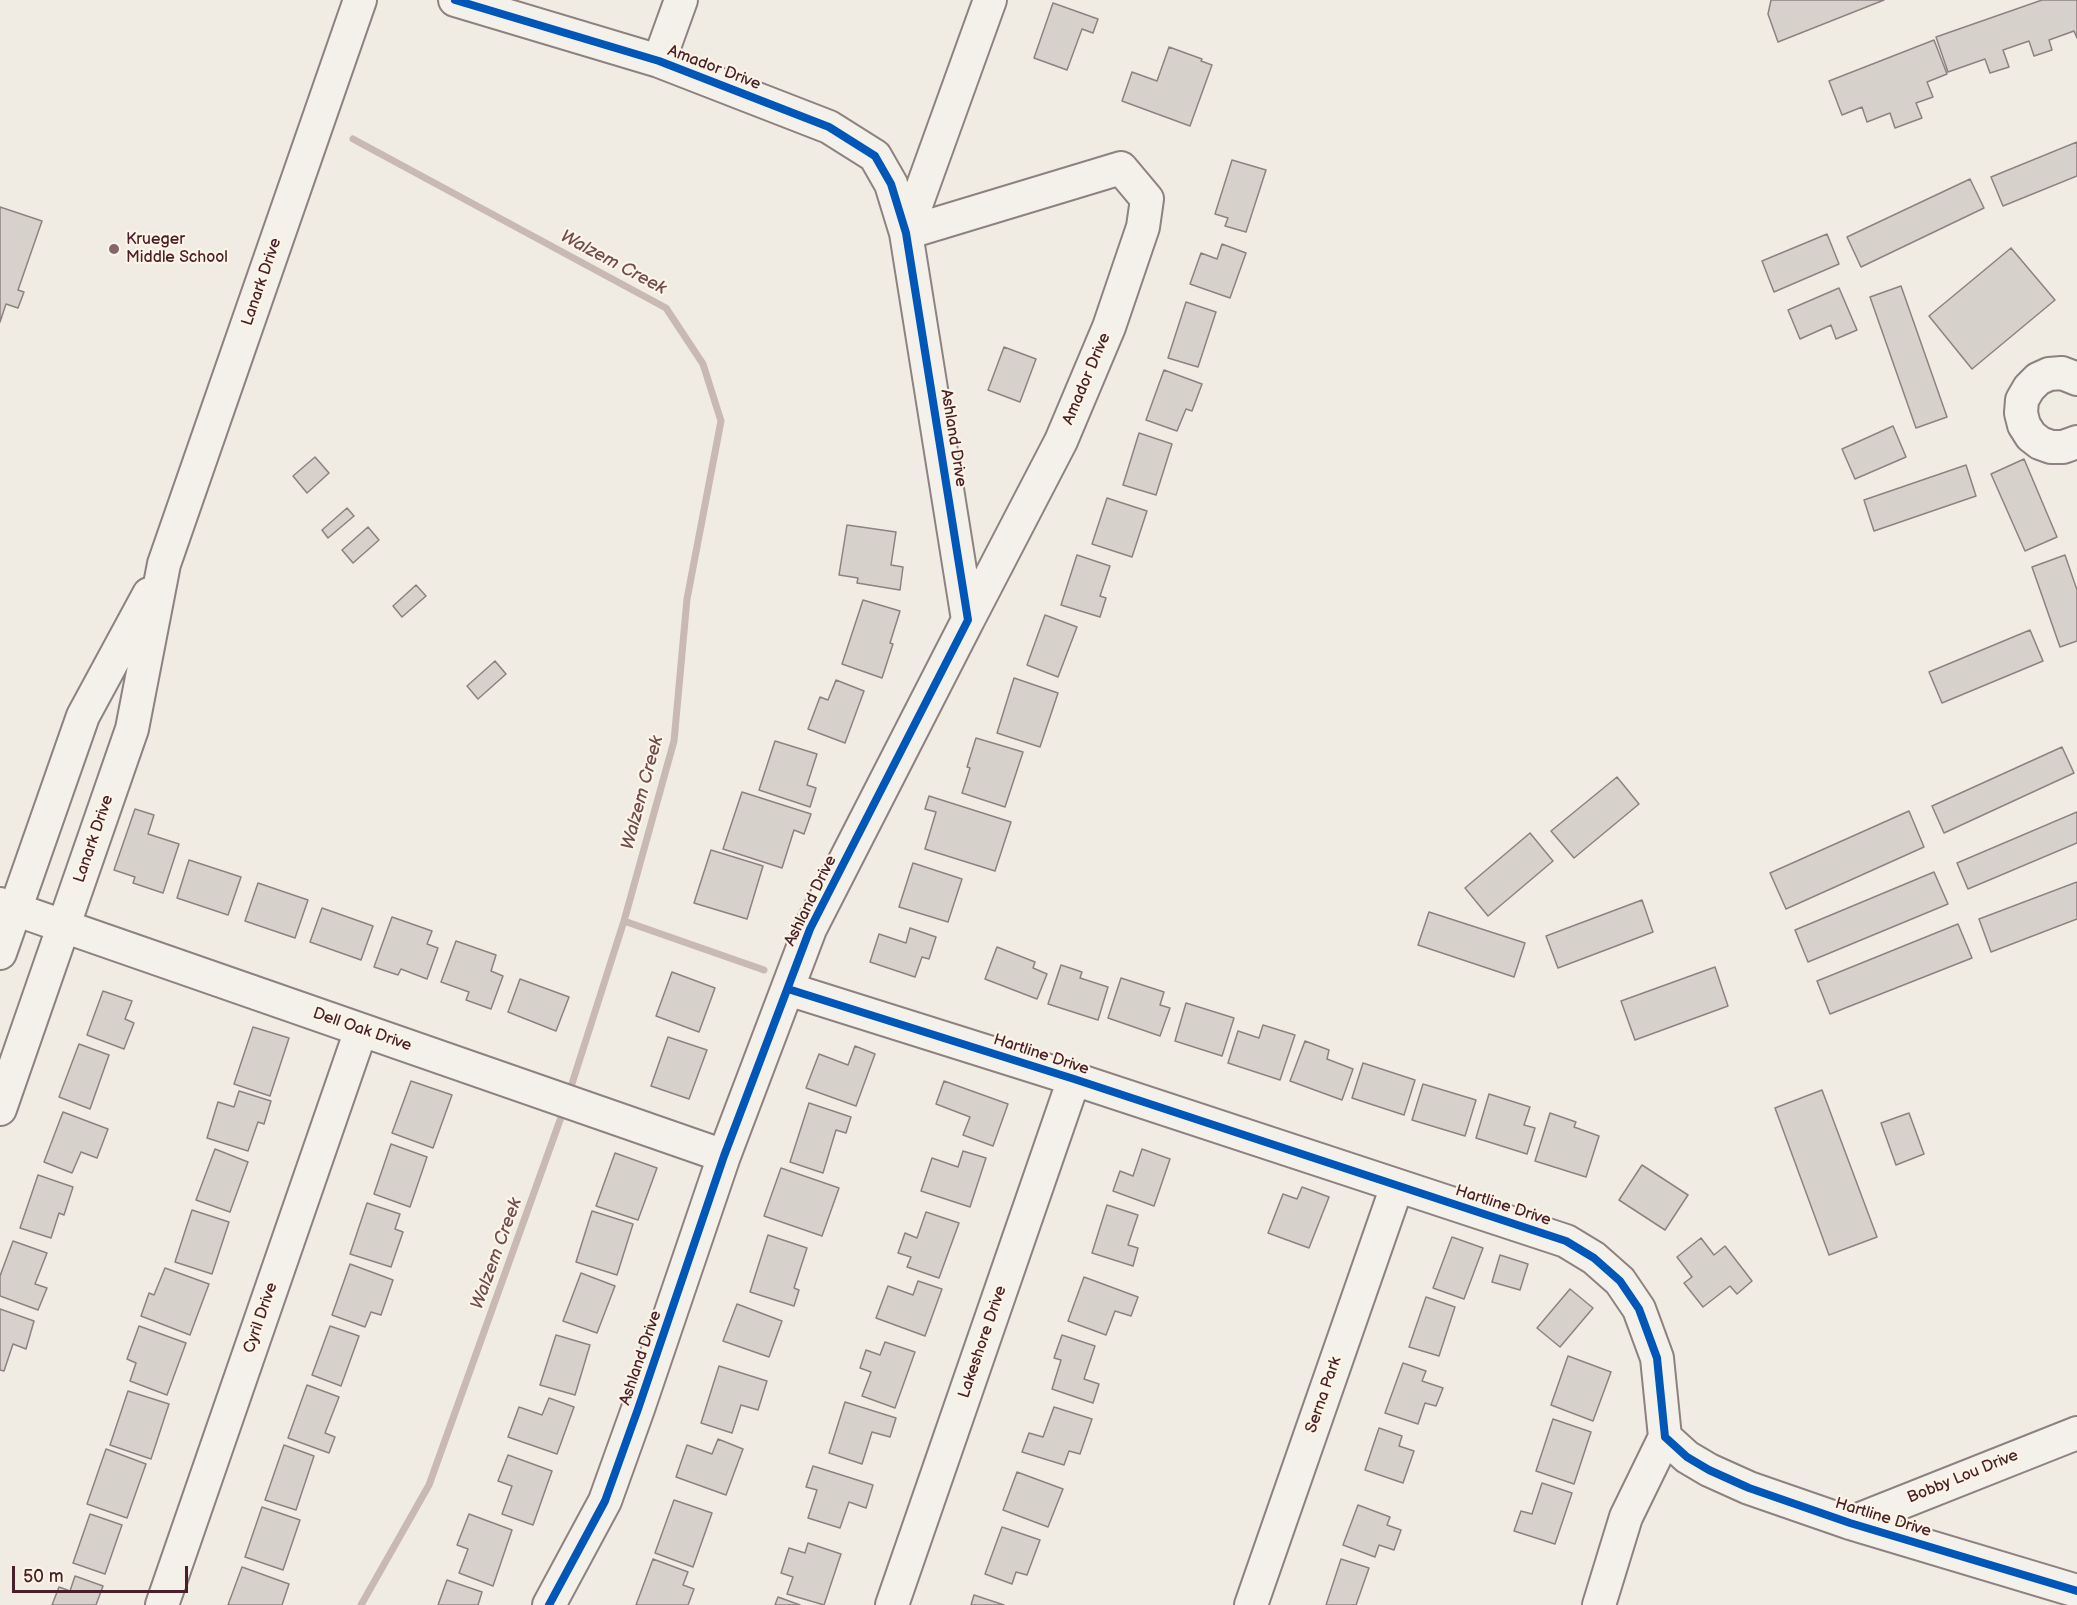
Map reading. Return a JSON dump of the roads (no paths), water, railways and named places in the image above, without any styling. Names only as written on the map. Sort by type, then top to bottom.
[{"type":"street","name":"Lanark Drive","points":[[0,1109],[132,729],[164,564],[360,0]]},
{"type":"street","name":"Amador Drive","points":[[455,0],[659,62],[829,127],[875,156],[891,184],[906,233],[1121,168],[1147,199],[1143,227],[1109,327],[1061,441],[968,620]]},
{"type":"street","points":[[659,62],[681,0]]},
{"type":"street","name":"Ashland Drive","points":[[549,1605],[605,1501],[724,1156],[810,930],[968,620],[906,233],[990,0]]},
{"type":"street","points":[[2077,379],[2062,374],[2049,374],[2038,380],[2028,388],[2022,400],[2021,412],[2024,425],[2031,436],[2040,443],[2051,447],[2063,447],[2077,442]]},
{"type":"street","name":"Lanark Drive","points":[[0,953],[8,907],[83,717],[164,564]]},
{"type":"street","name":"Dell Oak Drive","points":[[8,907],[724,1156]]},
{"type":"street","name":"Hartline Drive","points":[[788,989],[1074,1079],[1566,1241],[1594,1258],[1620,1281],[1640,1309],[1657,1358],[1665,1437],[1688,1457],[1709,1470],[1749,1488],[1850,1523],[2077,1591]]},
{"type":"street","name":"Cyril Drive","points":[[162,1605],[362,1030]]},
{"type":"street","name":"Lakeshore Drive","points":[[892,1605],[1074,1079]]},
{"type":"street","name":"Serna Park","points":[[1251,1605],[1397,1186]]},
{"type":"street","name":"Bobby Lou Drive","points":[[1850,1523],[2077,1433]]},
{"type":"street","points":[[1599,1605],[1626,1517],[1665,1437]]},
{"type":"waterway","name":"Walzem Creek","points":[[353,139],[666,308],[703,364],[721,421],[687,599],[674,741],[624,921],[569,1093]]},
{"type":"waterway","points":[[624,921],[764,970]]},
{"type":"waterway","name":"Walzem Creek","points":[[361,1605],[429,1485],[564,1109]]},
{"type":"place","name":"Krueger Middle School","points":[[114,249]]}]
